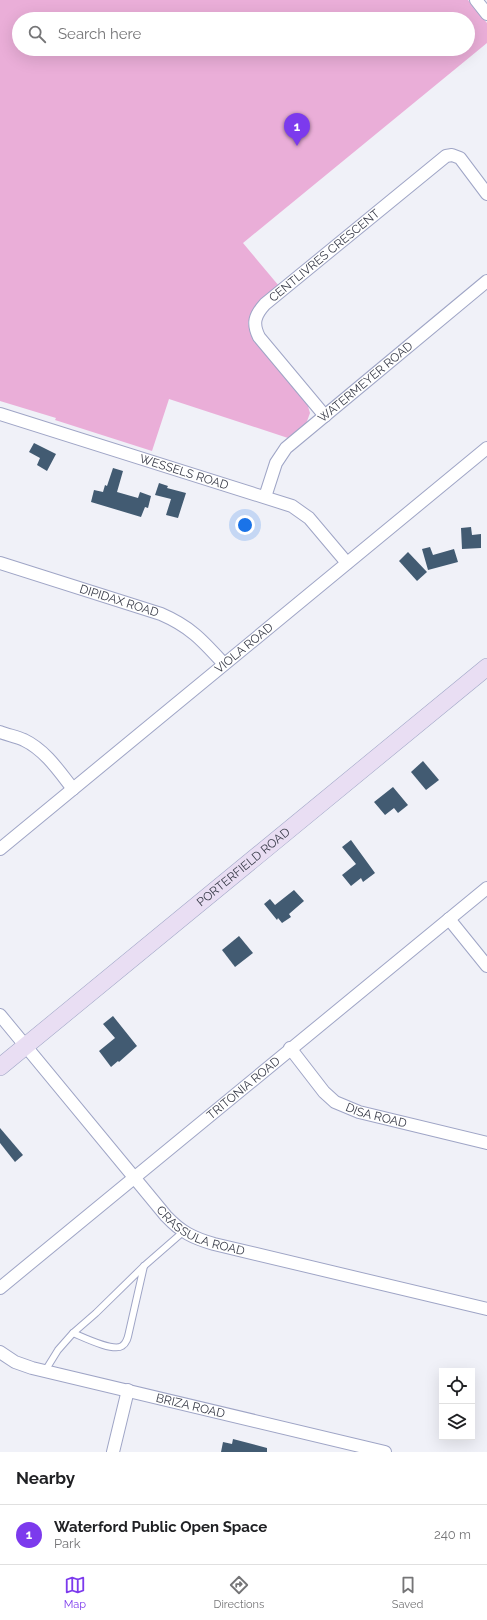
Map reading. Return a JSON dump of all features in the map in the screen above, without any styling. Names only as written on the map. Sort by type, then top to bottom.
[{"type":"street","points":[[476,0],[487,14]]},
{"type":"street","name":"CENTLIVRES CRESCENT","points":[[325,416],[259,336],[254,324],[256,314],[265,304],[446,156],[452,155],[460,158],[487,194]]},
{"type":"street","name":"WATERMEYER ROAD","points":[[265,497],[276,463],[282,452],[290,444],[487,281]]},
{"type":"street","name":"WESSELS ROAD","points":[[0,414],[292,506],[300,510],[309,518],[346,563]]},
{"type":"street","name":"VIOLA ROAD","points":[[0,849],[487,448]]},
{"type":"street","name":"DIPIDAX ROAD","points":[[0,563],[176,620],[201,639],[224,664]]},
{"type":"street","name":"PORTERFIELD ROAD","points":[[0,1067],[487,668]]},
{"type":"street","points":[[0,732],[24,740],[37,748],[47,757],[73,789]]},
{"type":"street","name":"TRITONIA ROAD","points":[[0,1288],[290,1048],[487,888]]},
{"type":"street","points":[[449,919],[487,966]]},
{"type":"street","name":"CRASSULA ROAD","points":[[0,1015],[133,1177],[166,1216],[183,1232],[199,1240],[214,1244],[487,1309]]},
{"type":"street","name":"DISA ROAD","points":[[290,1048],[324,1092],[335,1102],[359,1112],[487,1143]]},
{"type":"street","name":"BRIZA ROAD","points":[[0,1352],[15,1362],[45,1371],[385,1452]]},
{"type":"street","points":[[113,1452],[128,1390]]},
{"type":"lane","points":[[45,1371],[58,1350],[73,1333],[96,1313],[144,1266],[183,1232]]},
{"type":"lane","points":[[73,1333],[114,1349],[122,1346],[127,1340],[144,1266]]},
{"type":"shaded area","points":[[0,0],[468,0],[487,23],[487,43],[475,53],[475,12],[12,12],[12,56],[471,56],[243,243],[279,286],[255,306],[248,323],[253,339],[307,403],[310,413],[306,424],[288,438],[169,399],[152,451],[55,420],[56,418],[0,401]]},
{"type":"building","points":[[34,443],[56,454],[47,471],[37,465],[40,458],[29,452]]},
{"type":"building","points":[[113,468],[123,471],[117,492],[138,498],[140,492],[151,496],[148,508],[145,507],[141,517],[91,502],[94,490],[103,492],[105,485],[107,486]]},
{"type":"building","points":[[159,483],[168,486],[167,488],[186,493],[178,518],[166,515],[171,499],[155,495]]},
{"type":"building","points":[[471,527],[472,535],[481,534],[481,548],[462,549],[461,528]]},
{"type":"building","points":[[430,547],[433,555],[454,549],[458,562],[428,570],[422,549]]},
{"type":"building","points":[[408,552],[427,572],[417,581],[399,561]]},
{"type":"building","points":[[423,761],[439,780],[426,790],[411,772]]},
{"type":"building","points":[[393,787],[408,805],[398,813],[394,808],[385,815],[374,802]]},
{"type":"building","points":[[351,840],[375,873],[363,882],[361,878],[351,886],[342,875],[356,864],[342,847]]},
{"type":"building","points":[[294,890],[304,901],[289,914],[291,917],[282,923],[278,918],[277,920],[264,904],[270,899],[275,905]]},
{"type":"building","points":[[239,936],[253,953],[235,967],[222,950]]},
{"type":"building","points":[[113,1016],[137,1046],[111,1067],[99,1051],[115,1038],[103,1024]]},
{"type":"building","points":[[0,1128],[23,1155],[15,1162],[0,1143]]},
{"type":"building","points":[[233,1439],[267,1448],[267,1452],[221,1452],[223,1442],[232,1444]]},
{"type":"place","name":"Waterford Public Open Space","points":[[297,146]]}]
